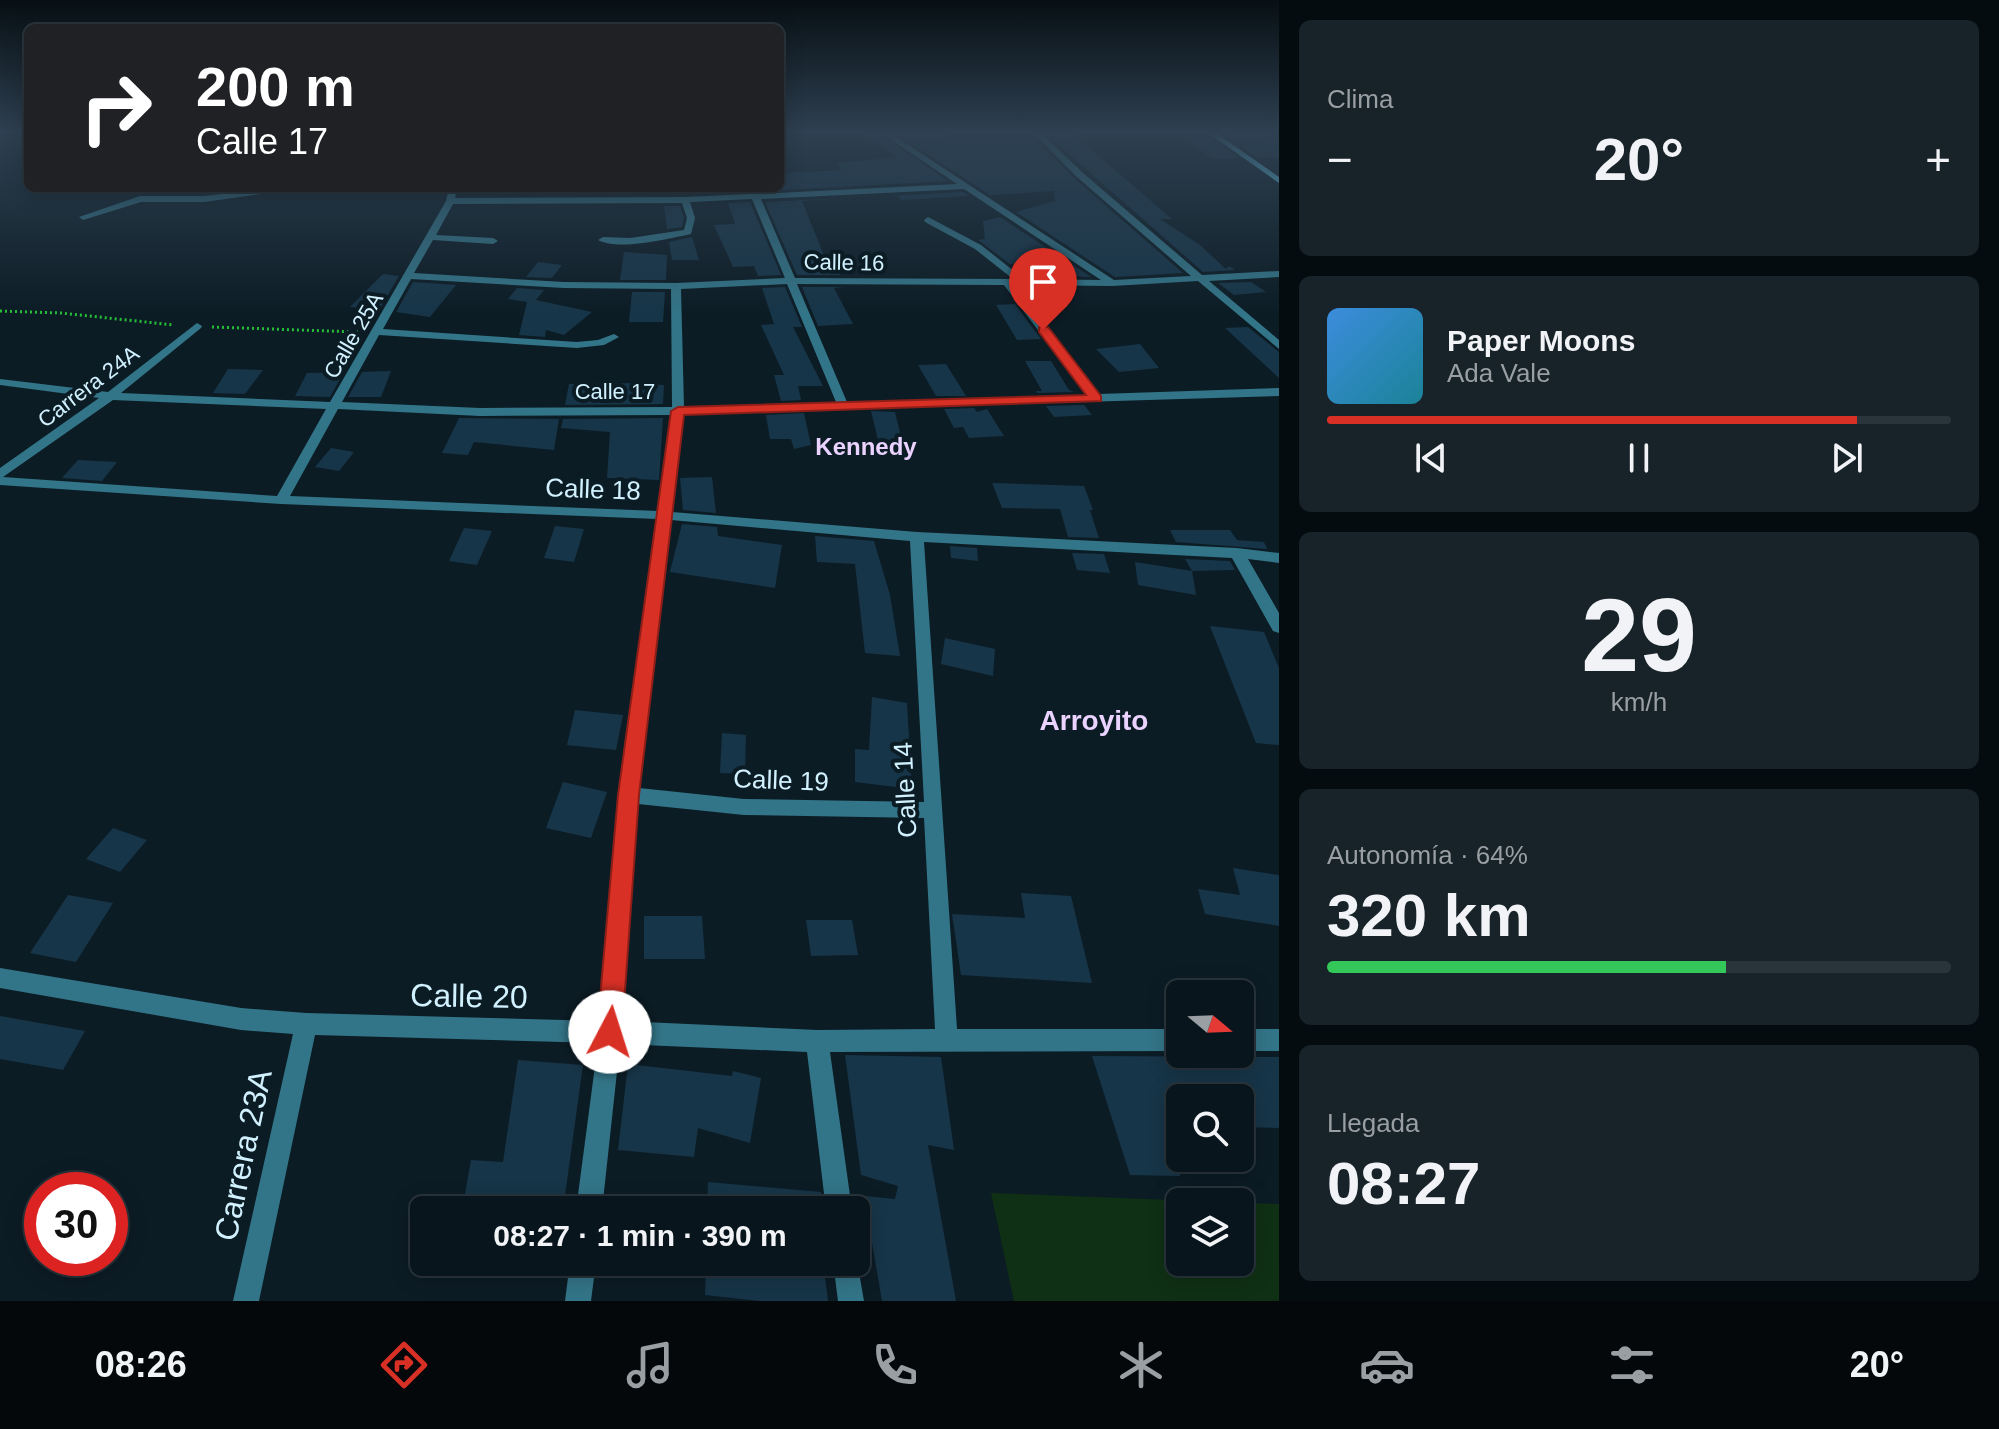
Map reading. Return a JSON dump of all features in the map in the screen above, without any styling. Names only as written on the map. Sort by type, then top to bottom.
[{"type":"street","points":[[83,217],[140,199],[204,199],[250,194]]},
{"type":"street","name":"Calle 25A","points":[[281,500],[378,332],[452,194]]},
{"type":"street","points":[[552,202],[554,194]]},
{"type":"street","points":[[450,201],[685,200],[732,194]]},
{"type":"street","points":[[754,194],[843,406]]},
{"type":"street","points":[[976,194],[1112,283]]},
{"type":"street","points":[[1102,194],[1279,346]]},
{"type":"street","points":[[603,240],[630,241],[688,232],[691,218],[685,200]]},
{"type":"street","points":[[928,220],[965,238],[1006,266],[1022,283]]},
{"type":"street","points":[[428,237],[493,241]]},
{"type":"street","name":"Calle 16","points":[[409,276],[564,285],[676,286],[790,281],[1112,283],[1279,274]]},
{"type":"street","points":[[1008,284],[1096,398]]},
{"type":"street","points":[[591,1196],[610,1032],[629,795],[662,515],[678,411],[676,286]]},
{"type":"street","name":"Carrera 24A","points":[[0,474],[110,396],[197,326]]},
{"type":"street","points":[[378,332],[577,345],[600,343],[614,337]]},
{"type":"street","name":"Calle 17","points":[[0,382],[110,396],[480,412],[678,411],[1279,392]]},
{"type":"street","name":"Calle 18","points":[[0,481],[281,500],[662,515],[917,537],[1237,553],[1279,558]]},
{"type":"street","name":"Calle 14","points":[[917,537],[947,1040]]},
{"type":"street","points":[[1237,553],[1279,627]]},
{"type":"street","name":"Calle 19","points":[[629,795],[744,807],[931,810]]},
{"type":"street","name":"Calle 20","points":[[0,978],[241,1019],[306,1024],[817,1041],[1166,1040]]},
{"type":"street","name":"Carrera 23A","points":[[246,1301],[306,1024]]},
{"type":"street","points":[[1254,1040],[1279,1040]]},
{"type":"street","points":[[817,1041],[837,1196]]},
{"type":"street","points":[[578,1301],[581,1276]]},
{"type":"street","points":[[848,1276],[851,1301]]},
{"type":"green space","points":[[991,1193],[1166,1200],[1166,1276],[1254,1276],[1254,1203],[1279,1204],[1279,1301],[1014,1301]]},
{"type":"building","points":[[1054,194],[1092,194],[1183,273],[1115,277],[1016,212],[1055,201]]},
{"type":"building","points":[[1114,194],[1143,194],[1172,219],[1160,219],[1200,245],[1226,269],[1229,266],[1235,270],[1203,272]]},
{"type":"building","points":[[897,195],[969,196],[901,200]]},
{"type":"building","points":[[844,198],[802,201],[827,263],[836,262],[840,275],[797,275],[765,202]]},
{"type":"building","points":[[750,202],[781,275],[758,276],[754,266],[733,267],[714,225],[735,224],[728,203]]},
{"type":"building","points":[[664,206],[680,206],[684,218],[682,227],[667,229]]},
{"type":"building","points":[[1000,217],[1091,277],[1058,276],[1044,261],[1010,264],[978,240],[985,239],[983,221]]},
{"type":"building","points":[[692,237],[699,260],[672,260],[669,242]]},
{"type":"building","points":[[624,252],[667,255],[666,280],[620,280]]},
{"type":"building","points":[[538,262],[562,265],[552,278],[526,277]]},
{"type":"building","points":[[383,274],[399,276],[379,310],[350,307]]},
{"type":"building","points":[[413,282],[456,285],[430,317],[396,312]]},
{"type":"building","points":[[1251,282],[1266,292],[1234,295],[1218,283]]},
{"type":"building","points":[[785,287],[802,327],[793,327],[823,386],[798,386],[801,400],[781,401],[774,375],[784,375],[761,325],[774,324],[762,288]]},
{"type":"building","points":[[802,287],[844,287],[834,288],[853,324],[818,326]]},
{"type":"building","points":[[517,288],[544,290],[536,300],[592,312],[564,335],[546,330],[545,337],[519,335],[527,302],[508,299]]},
{"type":"building","points":[[632,292],[665,292],[663,322],[629,322]]},
{"type":"building","points":[[1015,304],[1041,339],[1017,340],[996,305]]},
{"type":"building","points":[[1248,327],[1279,352],[1279,378],[1225,328]]},
{"type":"building","points":[[1140,344],[1159,368],[1119,372],[1096,349]]},
{"type":"building","points":[[1025,361],[1051,361],[1069,390],[1074,392],[1037,393],[1042,391]]},
{"type":"building","points":[[946,364],[966,396],[936,396],[918,365]]},
{"type":"building","points":[[228,369],[263,370],[245,394],[213,393]]},
{"type":"building","points":[[391,371],[381,397],[348,397],[362,372]]},
{"type":"building","points":[[344,372],[330,397],[295,396],[307,373]]},
{"type":"building","points":[[569,384],[664,385],[663,404],[565,405]]},
{"type":"building","points":[[1084,405],[1092,415],[1054,417],[1046,406]]},
{"type":"building","points":[[974,408],[977,412],[987,409],[1004,436],[969,438],[963,427],[954,428],[944,409]]},
{"type":"building","points":[[871,411],[895,412],[902,441],[878,440]]},
{"type":"building","points":[[804,413],[811,445],[794,449],[791,439],[770,439],[766,415]]},
{"type":"building","points":[[459,418],[559,419],[554,450],[474,442],[468,455],[442,453]]},
{"type":"building","points":[[663,418],[659,480],[607,478],[610,432],[561,428],[563,419]]},
{"type":"building","points":[[331,448],[354,452],[339,471],[315,467]]},
{"type":"building","points":[[78,460],[117,462],[102,481],[62,478]]},
{"type":"building","points":[[712,477],[716,513],[683,510],[680,478]]},
{"type":"building","points":[[992,483],[1084,486],[1099,538],[1068,537],[1060,509],[1002,508]]},
{"type":"building","points":[[682,524],[717,527],[718,536],[782,545],[775,588],[670,572]]},
{"type":"building","points":[[555,526],[584,529],[574,562],[544,558]]},
{"type":"building","points":[[464,528],[492,531],[477,565],[449,561]]},
{"type":"building","points":[[1170,530],[1230,530],[1237,540],[1264,542],[1267,549],[1176,542]]},
{"type":"building","points":[[815,536],[874,541],[890,595],[900,656],[865,653],[855,564],[817,562]]},
{"type":"building","points":[[950,546],[977,548],[978,561],[951,558]]},
{"type":"building","points":[[1072,553],[1104,554],[1110,573],[1077,570]]},
{"type":"building","points":[[1185,559],[1230,561],[1235,570],[1192,571]]},
{"type":"building","points":[[1135,562],[1192,571],[1196,595],[1138,585]]},
{"type":"building","points":[[1210,626],[1264,632],[1279,668],[1279,745],[1256,743]]},
{"type":"building","points":[[945,638],[995,649],[993,676],[941,664]]},
{"type":"building","points":[[872,697],[907,703],[912,789],[855,782],[855,749],[869,750]]},
{"type":"building","points":[[575,710],[623,715],[616,750],[567,745]]},
{"type":"building","points":[[722,733],[746,735],[745,774],[720,773]]},
{"type":"building","points":[[563,782],[607,792],[591,838],[546,828]]},
{"type":"building","points":[[113,828],[147,840],[120,872],[86,859]]},
{"type":"building","points":[[1233,868],[1279,875],[1279,926],[1205,914],[1198,889],[1240,895]]},
{"type":"building","points":[[1021,893],[1071,896],[1092,983],[961,975],[952,914],[1025,918]]},
{"type":"building","points":[[68,895],[113,903],[76,962],[30,953]]},
{"type":"building","points":[[644,916],[702,916],[705,959],[644,959]]},
{"type":"building","points":[[806,920],[852,920],[858,955],[811,956]]},
{"type":"building","points":[[0,1016],[85,1031],[63,1070],[0,1059]]},
{"type":"building","points":[[845,1055],[941,1057],[954,1150],[928,1145],[956,1301],[882,1301],[870,1231],[870,1197],[895,1199],[898,1186],[861,1175]]},
{"type":"building","points":[[1092,1056],[1166,1056],[1166,1068],[1254,1068],[1254,1057],[1279,1057],[1279,1128],[1254,1127],[1254,1084],[1166,1084],[1166,1172],[1180,1172],[1180,1176],[1130,1175]]},
{"type":"building","points":[[518,1060],[583,1065],[565,1196],[465,1196],[471,1160],[503,1162]]},
{"type":"building","points":[[628,1064],[732,1076],[733,1071],[761,1078],[750,1143],[698,1128],[694,1157],[618,1150]]},
{"type":"building","points":[[708,1182],[821,1192],[821,1196],[708,1196]]},
{"type":"building","points":[[706,1276],[825,1276],[828,1301],[760,1301],[705,1295]]},
{"type":"district","name":"Kennedy","points":[[866,447]]},
{"type":"district","name":"Arroyito","points":[[1094,720]]},
{"type":"route","points":[[610,1032],[629,795],[662,515],[678,411],[1096,398],[1043,330]]}]
